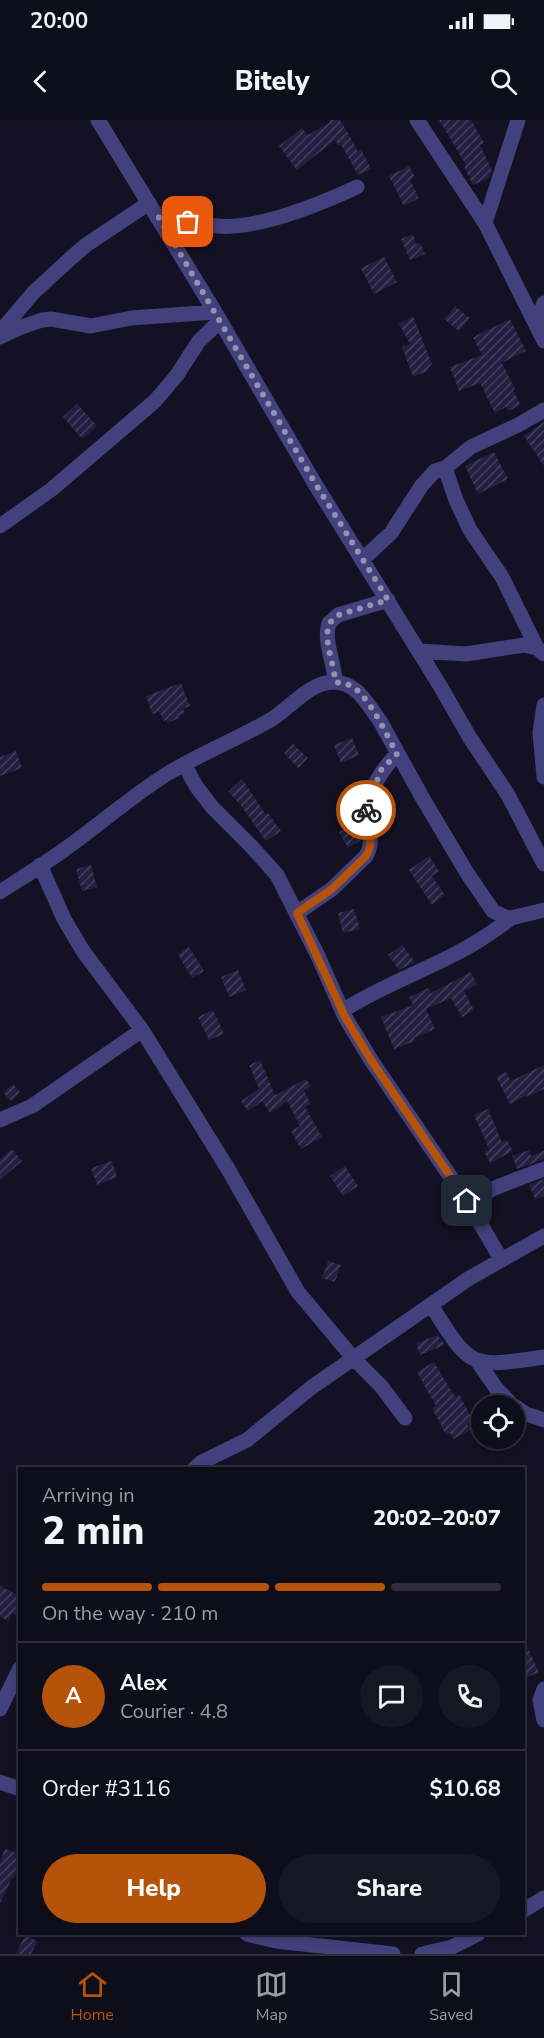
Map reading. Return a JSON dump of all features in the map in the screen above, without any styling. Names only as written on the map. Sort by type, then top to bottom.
[{"type":"street","points":[[98,120],[218,317],[315,483],[470,738],[508,795],[544,864]]},
{"type":"street","points":[[417,120],[485,223],[543,338]]},
{"type":"street","points":[[485,223],[518,120]]},
{"type":"street","points":[[0,332],[33,293],[86,245],[154,210],[217,226],[238,226],[263,221],[328,200],[357,187]]},
{"type":"street","points":[[543,338],[540,314],[544,303]]},
{"type":"street","points":[[0,337],[19,328],[51,319],[91,326],[131,318],[218,317]]},
{"type":"street","points":[[0,526],[52,489],[155,401],[177,375],[218,317]]},
{"type":"street","points":[[363,559],[391,533],[435,471],[445,468],[471,447],[544,410]]},
{"type":"street","points":[[445,468],[456,501],[470,530],[502,577],[541,651]]},
{"type":"street","points":[[335,682],[327,637],[329,623],[338,615],[388,600]]},
{"type":"street","points":[[419,651],[466,654],[524,645],[541,651]]},
{"type":"street","points":[[0,892],[60,852],[127,801],[184,764],[273,718],[316,686],[335,682],[345,683],[356,689],[380,722],[467,873],[493,911],[505,918],[511,918],[544,910]]},
{"type":"street","points":[[544,705],[540,733],[544,777]]},
{"type":"street","points":[[297,913],[332,889],[366,856],[371,841],[366,808],[381,770],[397,754]]},
{"type":"street","points":[[184,764],[196,786],[212,807],[277,875],[342,1011],[371,1060],[467,1201],[501,1259]]},
{"type":"street","points":[[40,865],[64,919],[83,951],[142,1030],[228,1169],[293,1283],[354,1359],[381,1386],[405,1418]]},
{"type":"street","points":[[342,1011],[362,998],[460,952],[511,918]]},
{"type":"street","points":[[0,1120],[32,1106],[142,1030]]},
{"type":"street","points":[[467,1201],[544,1169]]},
{"type":"street","points":[[196,1467],[247,1440],[291,1403],[431,1305],[501,1259],[544,1236]]},
{"type":"street","points":[[431,1305],[461,1350],[478,1362],[491,1364],[544,1357]]},
{"type":"street","points":[[478,1362],[503,1395]]},
{"type":"street","points":[[525,1413],[544,1419]]},
{"type":"street","points":[[0,1709],[18,1672]]},
{"type":"street","points":[[544,1689],[540,1700],[544,1720]]},
{"type":"street","points":[[0,1782],[18,1788]]},
{"type":"street","points":[[525,1909],[544,1898]]},
{"type":"street","points":[[251,1935],[276,1941],[393,1954]]},
{"type":"street","points":[[422,1954],[452,1947],[476,1935]]},
{"type":"building","points":[[329,120],[340,120],[358,151],[361,149],[371,169],[358,175],[341,145],[338,146],[335,140],[297,170],[279,146],[302,128],[308,135],[330,122]]},
{"type":"building","points":[[439,120],[471,120],[484,143],[480,145],[492,170],[489,178],[473,185],[464,167],[466,165]]},
{"type":"building","points":[[409,166],[415,177],[410,180],[419,198],[404,206],[389,176]]},
{"type":"building","points":[[413,234],[416,244],[420,243],[425,254],[410,260],[401,239]]},
{"type":"building","points":[[384,257],[397,282],[374,294],[361,268]]},
{"type":"building","points":[[455,306],[470,318],[459,331],[444,319]]},
{"type":"building","points":[[413,316],[432,364],[426,372],[413,377],[402,347],[410,344],[399,324]]},
{"type":"building","points":[[510,319],[526,351],[502,363],[521,405],[508,411],[506,407],[495,413],[480,383],[459,391],[450,367],[482,355],[473,337]]},
{"type":"building","points":[[77,404],[97,426],[82,439],[63,417]]},
{"type":"building","points":[[544,422],[544,466],[524,436]]},
{"type":"building","points":[[494,452],[508,479],[478,494],[465,466]]},
{"type":"building","points":[[181,683],[190,706],[183,709],[185,713],[179,715],[180,718],[167,723],[166,720],[163,721],[160,712],[152,714],[146,696]]},
{"type":"building","points":[[352,738],[359,755],[341,763],[334,745]]},
{"type":"building","points":[[293,744],[308,758],[298,768],[284,753]]},
{"type":"building","points":[[16,751],[22,768],[0,776],[0,757]]},
{"type":"building","points":[[242,779],[266,815],[268,813],[281,831],[266,841],[240,804],[228,792]]},
{"type":"building","points":[[352,825],[360,841],[348,848],[339,832]]},
{"type":"building","points":[[429,856],[439,871],[432,876],[445,895],[432,905],[409,870]]},
{"type":"building","points":[[91,865],[97,887],[82,891],[76,869]]},
{"type":"building","points":[[354,909],[360,929],[343,933],[338,913]]},
{"type":"building","points":[[402,945],[415,962],[399,970],[388,955]]},
{"type":"building","points":[[189,947],[204,971],[192,978],[178,954]]},
{"type":"building","points":[[238,970],[246,990],[229,997],[221,977]]},
{"type":"building","points":[[471,972],[477,984],[464,991],[474,1010],[462,1017],[451,998],[426,1009],[435,1029],[414,1038],[415,1041],[394,1049],[381,1017],[413,1005],[409,997],[429,988],[431,993]]},
{"type":"building","points":[[213,1010],[224,1034],[209,1040],[198,1017]]},
{"type":"building","points":[[260,1060],[275,1095],[306,1079],[311,1086],[304,1091],[311,1104],[305,1107],[322,1137],[301,1149],[291,1131],[300,1126],[287,1101],[270,1113],[262,1101],[248,1111],[241,1101],[259,1089],[249,1065]]},
{"type":"building","points":[[544,1065],[544,1089],[510,1104],[496,1077],[506,1072],[511,1081]]},
{"type":"building","points":[[13,1084],[20,1092],[11,1101],[3,1093]]},
{"type":"building","points":[[488,1109],[502,1142],[507,1140],[513,1151],[490,1163],[484,1152],[489,1149],[474,1115]]},
{"type":"building","points":[[12,1149],[22,1161],[0,1180],[0,1159]]},
{"type":"building","points":[[529,1150],[531,1156],[544,1151],[544,1159],[517,1169],[512,1156]]},
{"type":"building","points":[[112,1161],[117,1177],[97,1185],[91,1168]]},
{"type":"building","points":[[345,1166],[358,1186],[343,1196],[330,1176]]},
{"type":"building","points":[[544,1179],[544,1196],[535,1199],[529,1185]]},
{"type":"building","points":[[328,1261],[341,1265],[335,1282],[322,1278]]},
{"type":"building","points":[[438,1335],[445,1345],[420,1355],[416,1343]]},
{"type":"building","points":[[434,1362],[455,1397],[459,1394],[471,1417],[471,1422],[467,1424],[471,1430],[453,1439],[450,1433],[446,1435],[432,1408],[436,1406],[417,1372]]},
{"type":"building","points":[[0,1586],[18,1595],[18,1616],[12,1613],[8,1621],[0,1616]]},
{"type":"building","points":[[525,1642],[539,1672],[525,1679]]},
{"type":"building","points":[[5,1849],[18,1853],[18,1868],[0,1903],[0,1862]]},
{"type":"building","points":[[25,1935],[38,1941],[31,1954],[16,1954]]},
{"type":"way so far","points":[[188,222],[158,216],[315,483],[388,600],[338,615],[332,618],[327,630],[335,682],[345,683],[356,689],[380,722],[397,754],[381,770],[366,810]]},
{"type":"route","points":[[366,810],[371,841],[366,856],[332,889],[297,913],[345,1017],[371,1060],[467,1201]]}]
